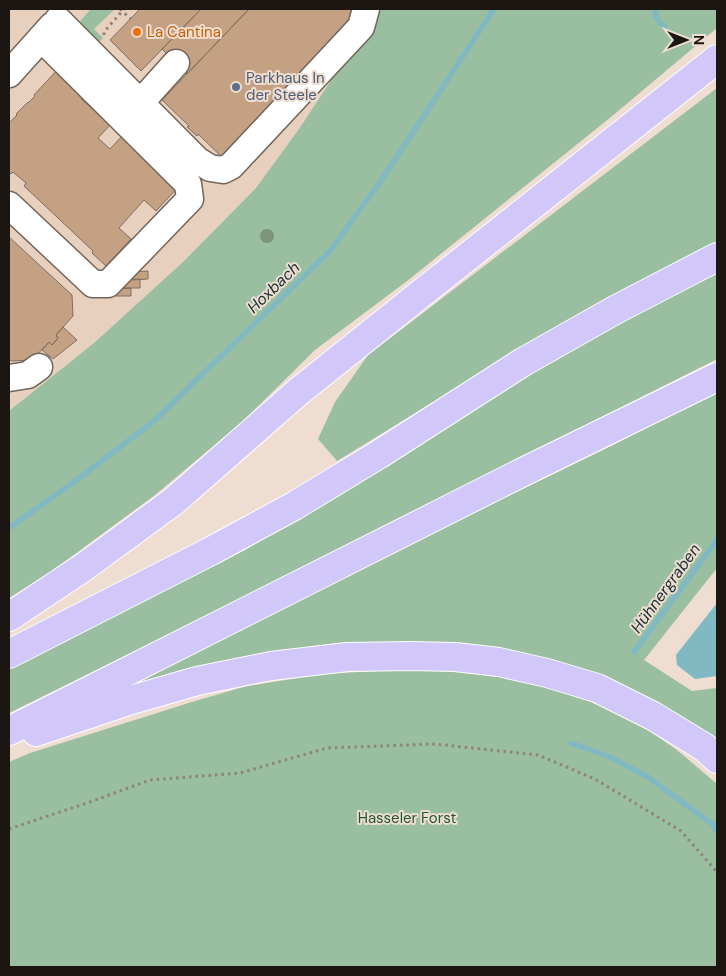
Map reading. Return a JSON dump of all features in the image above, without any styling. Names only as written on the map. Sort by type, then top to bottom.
[{"type":"highway","points":[[9,616],[84,567],[174,501],[298,392],[717,59]]},
{"type":"highway","points":[[9,654],[211,551],[285,510],[378,455],[523,362],[615,310],[717,257]]},
{"type":"highway","points":[[9,731],[717,377]]},
{"type":"highway","points":[[9,742],[122,703],[188,684],[271,666],[347,657],[446,656],[499,662],[547,673],[597,688],[653,716],[704,747],[717,759]]},
{"type":"street","points":[[59,17],[141,102],[172,121],[197,160],[210,168],[222,170],[231,166],[361,27],[366,9]]},
{"type":"street","points":[[9,74],[59,17]]},
{"type":"street","points":[[9,205],[93,284],[108,284],[190,199],[188,184],[59,17]]},
{"type":"street","points":[[141,102],[176,63]]},
{"type":"street","points":[[9,378],[28,375],[39,367]]},
{"type":"path","points":[[92,53],[103,41],[104,32],[122,9],[131,19]]},
{"type":"path","points":[[9,829],[150,780],[240,773],[327,748],[435,744],[538,755],[595,779],[681,831],[717,872]]},
{"type":"shaded area","points":[[9,9],[378,9],[299,129],[256,188],[183,262],[94,343],[9,411]]},
{"type":"green space","points":[[91,9],[115,9],[94,29],[103,38],[95,46],[79,30],[81,20]]},
{"type":"green space","points":[[378,9],[717,9],[717,28],[611,117],[407,281],[315,350],[242,422],[155,495],[52,571],[9,598],[9,411],[94,343],[183,262],[256,188],[299,129]]},
{"type":"green space","points":[[717,88],[717,246],[502,360],[337,461],[318,439],[335,402],[368,355]]},
{"type":"green space","points":[[717,274],[717,359],[265,587],[9,713],[9,667],[243,551],[543,366],[646,308]]},
{"type":"green space","points":[[717,391],[717,568],[644,660],[692,691],[717,688],[717,746],[455,649],[62,713],[617,443]]},
{"type":"green space","name":"Hasseler Forst","points":[[434,668],[514,679],[549,688],[623,713],[677,750],[717,784],[717,967],[9,967],[9,762],[30,753],[247,686],[323,674]]},
{"type":"water","points":[[717,603],[717,676],[695,679],[677,665],[676,655]]},
{"type":"building","points":[[140,9],[201,9],[141,71],[110,40]]},
{"type":"building","points":[[201,9],[249,9],[187,74],[162,49]]},
{"type":"building","name":"Parkhaus In der Steele","points":[[249,9],[355,9],[360,13],[226,161],[198,134],[197,136],[187,127],[189,126],[162,100]]},
{"type":"building","points":[[60,67],[87,92],[81,99],[94,110],[96,108],[112,123],[98,138],[110,149],[124,134],[181,184],[156,211],[144,200],[119,228],[131,239],[106,266],[92,253],[93,251],[24,186],[26,183],[13,172],[11,174],[9,172],[9,123]]},
{"type":"building","points":[[9,237],[72,295],[73,316],[56,335],[58,338],[52,345],[49,342],[32,360],[11,361],[9,359]]},
{"type":"building","points":[[148,271],[148,279],[132,280],[132,272]]},
{"type":"building","points":[[140,279],[140,288],[124,288],[124,280]]},
{"type":"building","points":[[131,288],[131,296],[116,296],[116,289]]},
{"type":"building","points":[[63,327],[77,340],[53,359],[42,350],[49,342],[52,345],[58,338],[56,335]]},
{"type":"waterway","name":"Hoxbach","points":[[9,528],[153,422],[330,251],[383,178],[494,9]]},
{"type":"waterway","name":"Hühnergraben","points":[[656,9],[656,17],[666,28]]},
{"type":"waterway","name":"Hühnergraben","points":[[634,652],[717,540]]},
{"type":"waterway","name":"Hühnergraben","points":[[571,743],[610,757],[648,777],[712,824],[717,831]]},
{"type":"place","name":"La Cantina","points":[[137,32]]},
{"type":"place","name":"Parkhaus In der Steele","points":[[236,87]]}]
